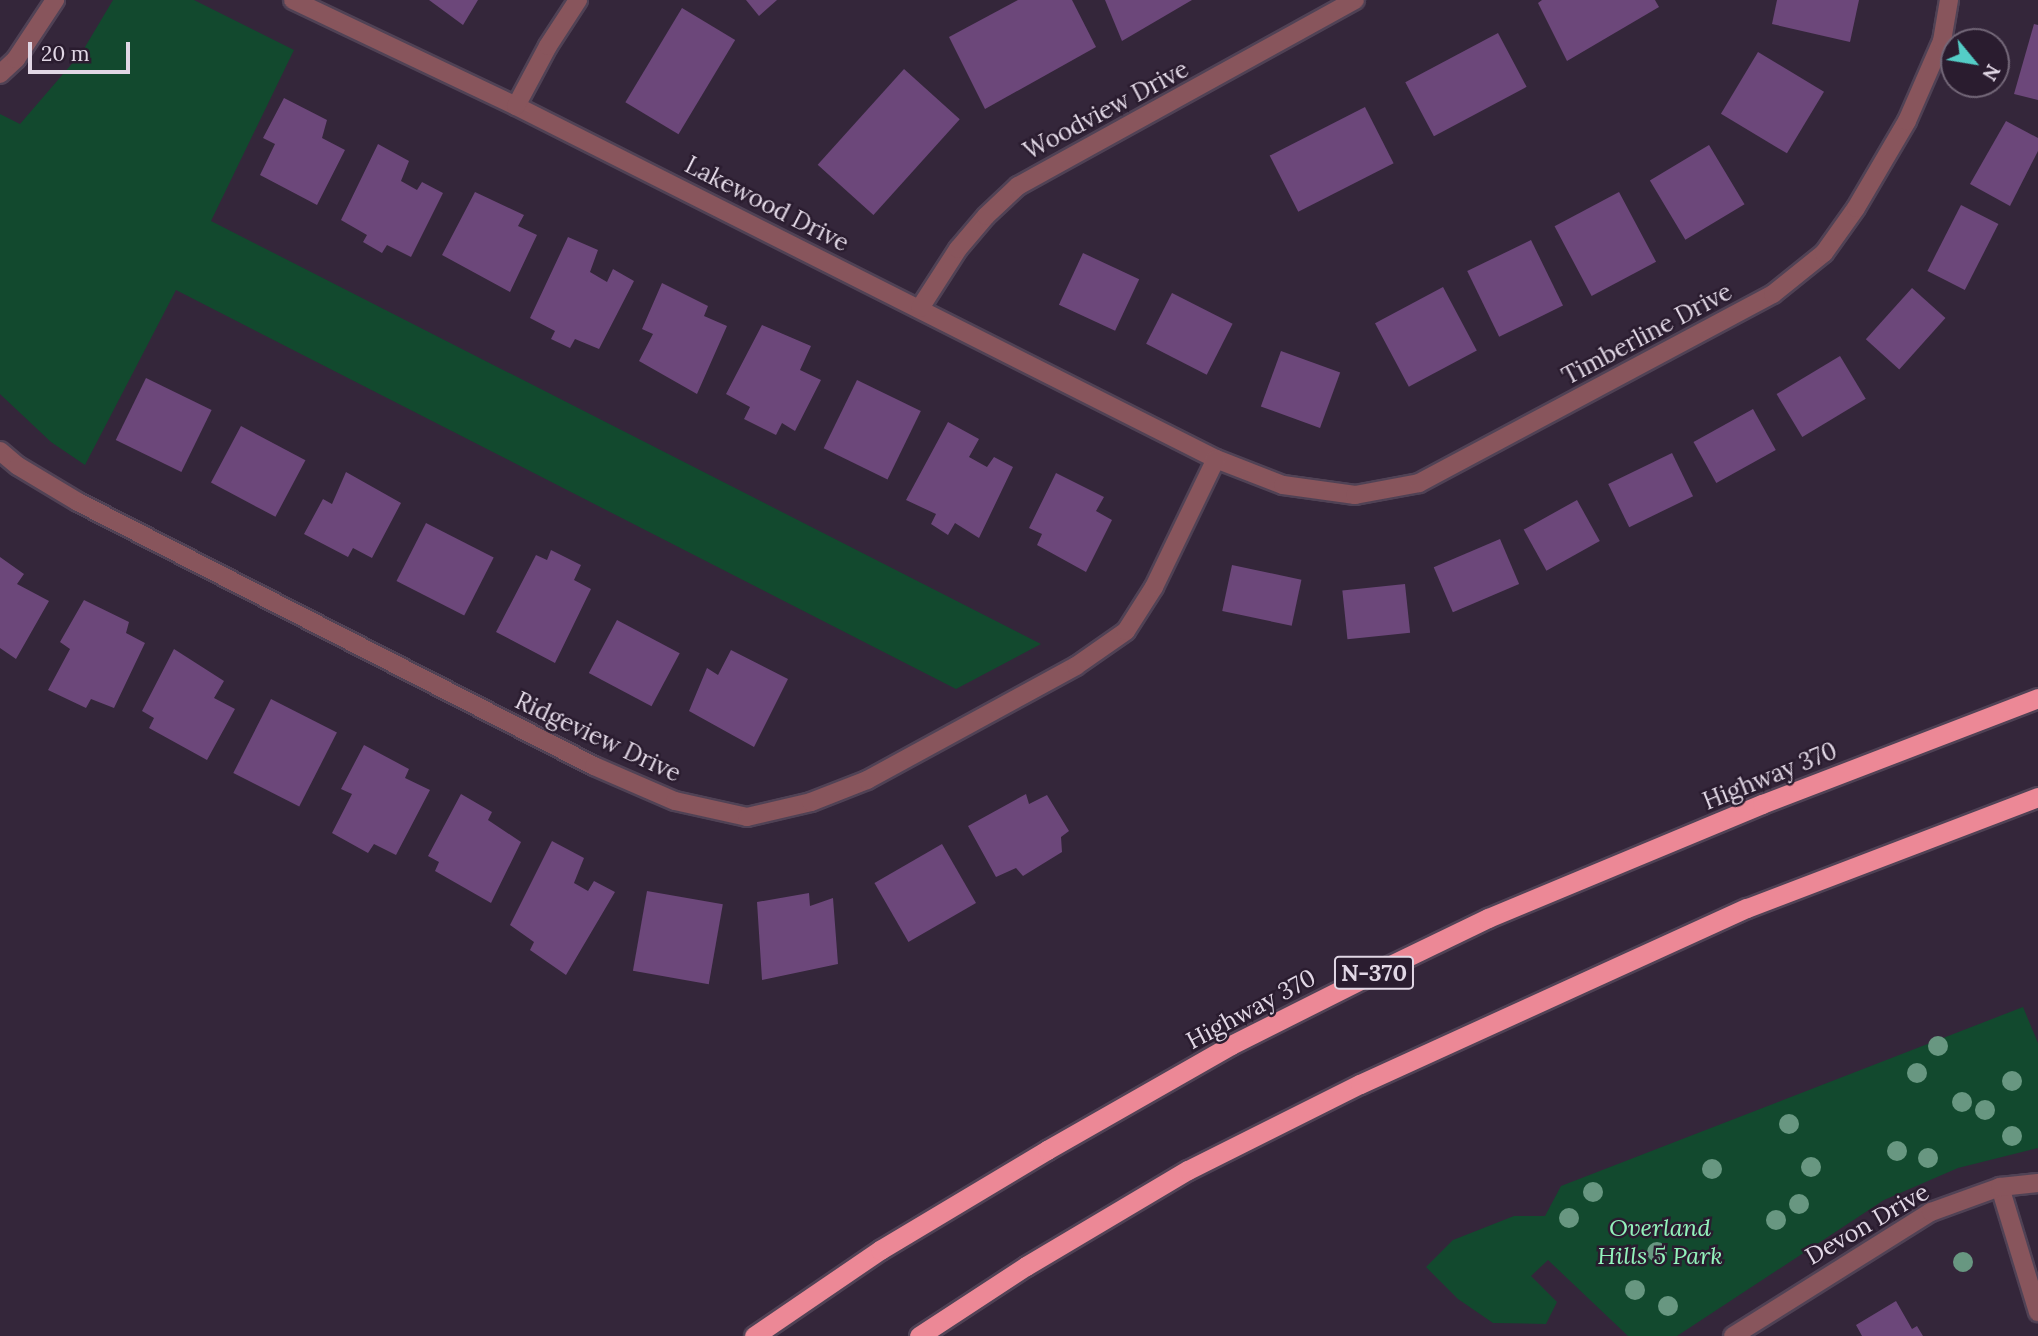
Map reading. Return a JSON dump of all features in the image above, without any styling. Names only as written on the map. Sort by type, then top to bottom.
[{"type":"highway","name":"Highway 370","points":[[754,1336],[880,1250],[1046,1150],[1231,1045],[1359,981],[1501,913],[1762,804],[2038,698]]},
{"type":"highway","points":[[919,1336],[1026,1266],[1188,1170],[1360,1084],[1747,908],[2038,797]]},
{"type":"street","points":[[0,74],[16,59],[55,0]]},
{"type":"street","name":"Lakewood Drive","points":[[293,0],[516,106],[1216,459]]},
{"type":"street","points":[[516,106],[548,46],[578,0]]},
{"type":"street","name":"Woodview Drive","points":[[920,308],[957,249],[986,216],[1018,186],[1355,0]]},
{"type":"street","name":"Timberline Drive","points":[[1216,459],[1283,485],[1355,495],[1419,483],[1773,294],[1824,253],[1856,208],[1907,121],[1942,41],[1949,0]]},
{"type":"street","name":"Ridgeview Drive","points":[[0,451],[18,466],[78,502],[594,766],[675,801],[747,817],[811,802],[867,780],[1076,666],[1126,631],[1154,587],[1216,459]]},
{"type":"street","name":"Devon Drive","points":[[1733,1336],[1931,1212],[2000,1187],[2038,1183]]},
{"type":"street","points":[[2000,1187],[2038,1312]]},
{"type":"green space","points":[[113,0],[194,0],[294,50],[211,221],[1041,644],[956,689],[176,290],[85,465],[51,442],[0,394],[0,114],[20,124],[82,52]]},
{"type":"green space","name":"Overland Hills 5 Park","points":[[2023,1007],[2038,1043],[2038,1148],[1958,1168],[1884,1200],[1677,1336],[1628,1336],[1548,1260],[1531,1276],[1557,1302],[1546,1324],[1493,1323],[1458,1299],[1426,1267],[1453,1240],[1514,1216],[1545,1216],[1561,1186]]},
{"type":"building","points":[[429,0],[478,0],[463,25]]},
{"type":"building","points":[[746,0],[777,0],[759,16]]},
{"type":"building","points":[[1018,0],[1072,0],[1096,47],[985,109],[949,37]]},
{"type":"building","points":[[1105,0],[1192,0],[1122,41]]},
{"type":"building","points":[[1542,0],[1655,0],[1659,7],[1567,61],[1538,3]]},
{"type":"building","points":[[1777,0],[1859,0],[1850,42],[1772,24]]},
{"type":"building","points":[[682,8],[735,40],[678,134],[625,102]]},
{"type":"building","points":[[2034,24],[2038,25],[2038,100],[2014,94]]},
{"type":"building","points":[[1498,33],[1527,87],[1434,136],[1405,82]]},
{"type":"building","points":[[1758,52],[1824,92],[1787,153],[1721,114]]},
{"type":"building","points":[[904,69],[960,119],[873,215],[818,165]]},
{"type":"building","points":[[284,98],[327,120],[322,138],[345,150],[317,205],[260,175],[275,144],[263,138]]},
{"type":"building","points":[[1365,107],[1394,163],[1298,212],[1270,156]]},
{"type":"building","points":[[2006,121],[2038,138],[2038,151],[2010,206],[1970,184]]},
{"type":"building","points":[[378,144],[409,161],[401,181],[417,190],[422,182],[443,193],[411,257],[387,245],[382,253],[363,242],[367,235],[341,220]]},
{"type":"building","points":[[1709,145],[1745,204],[1685,240],[1650,181]]},
{"type":"building","points":[[475,192],[524,215],[518,226],[537,235],[510,292],[442,255]]},
{"type":"building","points":[[1619,192],[1656,262],[1592,296],[1555,226]]},
{"type":"building","points":[[1961,205],[1998,224],[1965,290],[1927,271]]},
{"type":"building","points":[[568,237],[598,250],[590,272],[607,282],[613,269],[634,281],[599,349],[575,339],[570,348],[551,339],[555,331],[530,318]]},
{"type":"building","points":[[1531,240],[1563,306],[1499,337],[1467,271]]},
{"type":"building","points":[[1083,253],[1139,279],[1115,331],[1059,305]]},
{"type":"building","points":[[662,283],[708,306],[704,316],[727,326],[697,394],[639,361],[653,334],[642,329]]},
{"type":"building","points":[[1443,287],[1477,351],[1409,387],[1375,323]]},
{"type":"building","points":[[1912,288],[1945,318],[1899,369],[1866,339]]},
{"type":"building","points":[[1172,293],[1233,324],[1207,375],[1146,344]]},
{"type":"building","points":[[762,325],[811,346],[800,370],[821,380],[795,431],[782,423],[776,435],[744,419],[750,407],[726,394]]},
{"type":"building","points":[[1281,351],[1340,373],[1320,428],[1261,406]]},
{"type":"building","points":[[1840,356],[1866,399],[1802,437],[1777,394]]},
{"type":"building","points":[[146,378],[212,410],[181,472],[116,440]]},
{"type":"building","points":[[857,380],[921,411],[887,479],[824,448]]},
{"type":"building","points":[[1753,409],[1776,450],[1716,483],[1694,442]]},
{"type":"building","points":[[948,422],[979,439],[969,457],[987,467],[994,457],[1013,467],[979,538],[955,523],[948,535],[931,524],[936,514],[906,500]]},
{"type":"building","points":[[241,426],[305,460],[275,517],[211,483]]},
{"type":"building","points":[[1672,453],[1693,496],[1629,527],[1608,484]]},
{"type":"building","points":[[346,472],[401,503],[372,558],[353,548],[348,557],[304,534],[323,499],[332,504]]},
{"type":"building","points":[[1056,473],[1104,497],[1096,511],[1112,520],[1086,572],[1037,545],[1042,534],[1029,528]]},
{"type":"building","points":[[1577,500],[1600,541],[1546,571],[1524,530]]},
{"type":"building","points":[[426,523],[494,558],[464,615],[396,581]]},
{"type":"building","points":[[1500,539],[1519,584],[1453,612],[1434,567]]},
{"type":"building","points":[[551,550],[581,565],[574,580],[591,589],[555,663],[496,632],[536,555],[547,560]]},
{"type":"building","points":[[0,557],[24,574],[17,584],[49,601],[16,659],[0,648]]},
{"type":"building","points":[[1232,565],[1301,580],[1292,626],[1222,611]]},
{"type":"building","points":[[1405,584],[1410,633],[1347,639],[1342,591]]},
{"type":"building","points":[[84,600],[129,622],[126,633],[145,643],[114,708],[91,699],[86,708],[48,690],[70,649],[60,642]]},
{"type":"building","points":[[617,620],[680,653],[652,706],[589,673]]},
{"type":"building","points":[[174,649],[224,681],[214,698],[235,709],[207,760],[149,728],[154,718],[142,711]]},
{"type":"building","points":[[731,650],[788,679],[754,747],[689,711],[707,668],[718,675]]},
{"type":"building","points":[[271,699],[337,733],[299,807],[233,773]]},
{"type":"building","points":[[364,745],[409,769],[405,778],[430,790],[396,855],[374,844],[368,853],[332,833],[352,794],[341,789]]},
{"type":"building","points":[[461,794],[492,812],[488,820],[521,842],[491,903],[435,871],[439,862],[428,856]]},
{"type":"building","points":[[1026,794],[1029,804],[1047,795],[1069,831],[1061,837],[1062,852],[1023,876],[1016,868],[996,877],[968,826]]},
{"type":"building","points":[[552,841],[584,858],[574,883],[588,891],[594,881],[615,892],[566,975],[530,950],[534,942],[510,925]]},
{"type":"building","points":[[942,844],[976,903],[908,942],[874,883]]},
{"type":"building","points":[[647,891],[723,904],[709,984],[633,971]]},
{"type":"building","points":[[809,893],[810,906],[833,898],[838,964],[762,980],[757,902]]},
{"type":"building","points":[[1896,1301],[1912,1329],[1917,1326],[1923,1336],[1862,1336],[1856,1325]]}]
